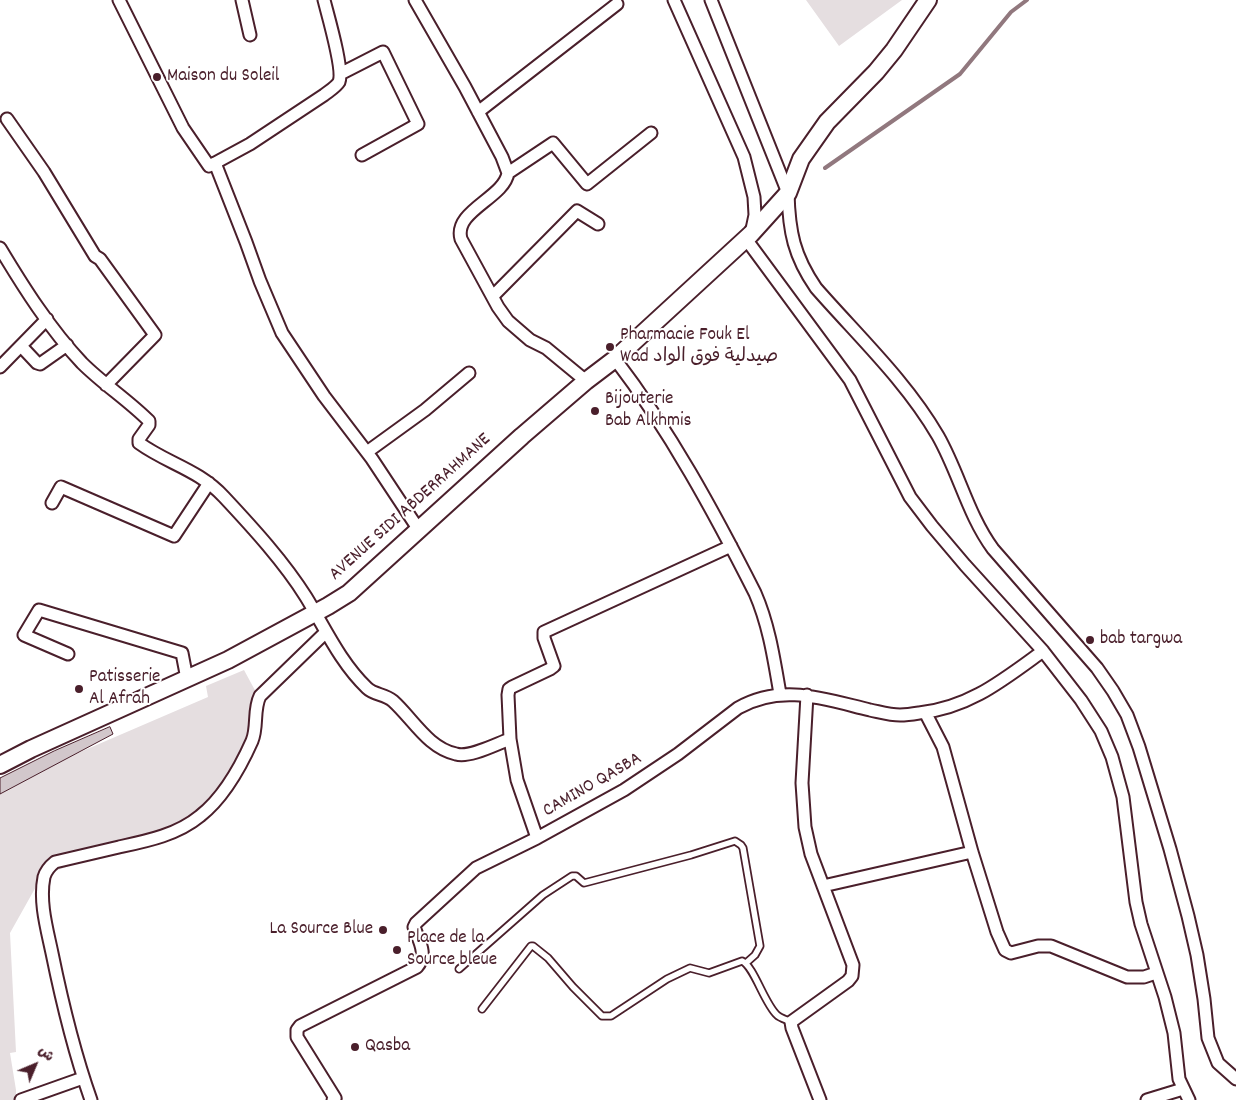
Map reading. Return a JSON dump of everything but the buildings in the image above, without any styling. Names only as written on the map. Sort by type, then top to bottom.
[{"type":"street","points":[[119,0],[183,128],[209,166],[250,144],[324,95],[339,82],[340,65],[324,0]]},
{"type":"street","points":[[242,0],[250,36]]},
{"type":"street","points":[[416,0],[478,112],[504,162],[508,174]]},
{"type":"street","points":[[674,0],[744,157],[754,197],[755,215],[749,236],[850,380],[910,497],[965,565],[1043,651],[1082,700],[1101,731],[1112,756],[1123,797],[1136,902],[1172,1024],[1179,1079],[1189,1100]]},
{"type":"street","points":[[711,0],[788,193],[789,226],[804,270],[816,288],[917,402],[939,438],[981,533],[1097,668],[1126,714],[1138,746],[1167,840],[1188,916],[1197,954],[1208,1038],[1218,1063],[1236,1079]]},
{"type":"street","points":[[788,193],[801,159],[827,122],[876,72],[894,50],[928,0]]},
{"type":"street","points":[[478,112],[617,4]]},
{"type":"street","points":[[340,74],[383,52],[418,124],[362,155]]},
{"type":"street","points":[[7,120],[44,172],[94,256],[100,258],[155,335],[106,385]]},
{"type":"street","points":[[586,381],[546,348],[523,335],[508,321],[461,239],[459,229],[464,221],[504,182],[508,174],[553,143],[587,184],[651,133]]},
{"type":"street","points":[[215,163],[263,289],[282,333],[324,396],[367,452],[419,530]]},
{"type":"street","name":"AVENUE SIDI ABDERRAHMANE","points":[[0,765],[228,660],[328,606],[348,593],[522,436],[586,381],[615,359],[749,236],[788,193]]},
{"type":"street","points":[[493,296],[577,211],[598,224]]},
{"type":"street","points":[[0,248],[47,320],[81,362],[149,421],[149,425],[139,438],[139,443],[209,483],[254,530],[296,582],[350,669],[367,688],[375,694],[392,700],[429,740],[454,754],[465,755],[510,740]]},
{"type":"street","points":[[0,367],[47,320]]},
{"type":"street","points":[[21,346],[40,364],[67,344]]},
{"type":"street","points":[[615,359],[639,390],[685,463],[731,546],[763,611],[780,694]]},
{"type":"street","points":[[367,452],[425,410],[469,373]]},
{"type":"street","points":[[52,503],[61,487],[174,536],[209,483]]},
{"type":"street","points":[[537,838],[517,780],[510,740],[508,695],[509,689],[554,666],[544,632],[731,546]]},
{"type":"street","points":[[68,654],[24,635],[38,610],[182,653],[187,680]]},
{"type":"street","points":[[91,1100],[83,1078],[46,928],[44,878],[48,868],[56,862],[157,838],[174,832],[210,808],[222,793],[253,739],[257,704],[260,696],[326,632]]},
{"type":"street","name":"CAMINO QASBA","points":[[335,1099],[297,1037],[297,1030],[300,1026],[417,967],[422,962],[423,956],[414,927],[418,920],[476,868],[537,838],[650,774],[738,708],[752,700],[780,694],[807,695],[900,715],[925,712],[963,702],[982,694],[1043,651]]},
{"type":"street","points":[[807,695],[802,784],[803,807],[810,854],[853,965],[852,976],[848,981],[791,1022],[820,1100]]},
{"type":"street","points":[[925,712],[943,747],[972,852],[1001,942],[1006,952],[1011,953],[1038,946],[1051,946],[1127,977],[1144,977],[1156,973]]},
{"type":"street","points":[[823,886],[972,852]]},
{"type":"street","points":[[21,1100],[83,1078]]},
{"type":"street","points":[[1147,1100],[1183,1089]]},
{"type":"lane","points":[[459,969],[543,895],[572,876],[576,876],[584,883],[735,842],[741,845],[742,848],[760,946],[746,963]]},
{"type":"lane","points":[[482,1009],[531,946],[533,946],[548,958],[602,1016],[610,1016],[666,979],[690,968],[709,974],[742,961],[746,963],[765,1000],[778,1016],[791,1022]]},
{"type":"shaded area","points":[[806,0],[902,0],[839,46]]},
{"type":"shaded area","points":[[244,670],[257,694],[251,738],[222,793],[173,827],[42,876],[10,933],[16,1052],[10,1053],[16,1100],[0,1100],[0,793],[64,759],[208,697],[206,686]]},
{"type":"waterway","points":[[825,168],[960,74],[1011,12],[1027,0]]},
{"type":"place","name":"Maison du Soleil","points":[[157,77]]},
{"type":"place","name":"Pharmacie Fouk El Wad صيدلية فوق الواد","points":[[610,347]]},
{"type":"place","name":"Bijouterie Bab Alkhmis","points":[[595,411]]},
{"type":"place","name":"bab targwa","points":[[1090,640]]},
{"type":"place","name":"Patisserie Al Afrah","points":[[79,689]]},
{"type":"place","name":"La Source Blue","points":[[383,930]]},
{"type":"place","name":"Place de la Source bleue","points":[[397,950]]},
{"type":"place","name":"Qasba","points":[[355,1047]]}]
